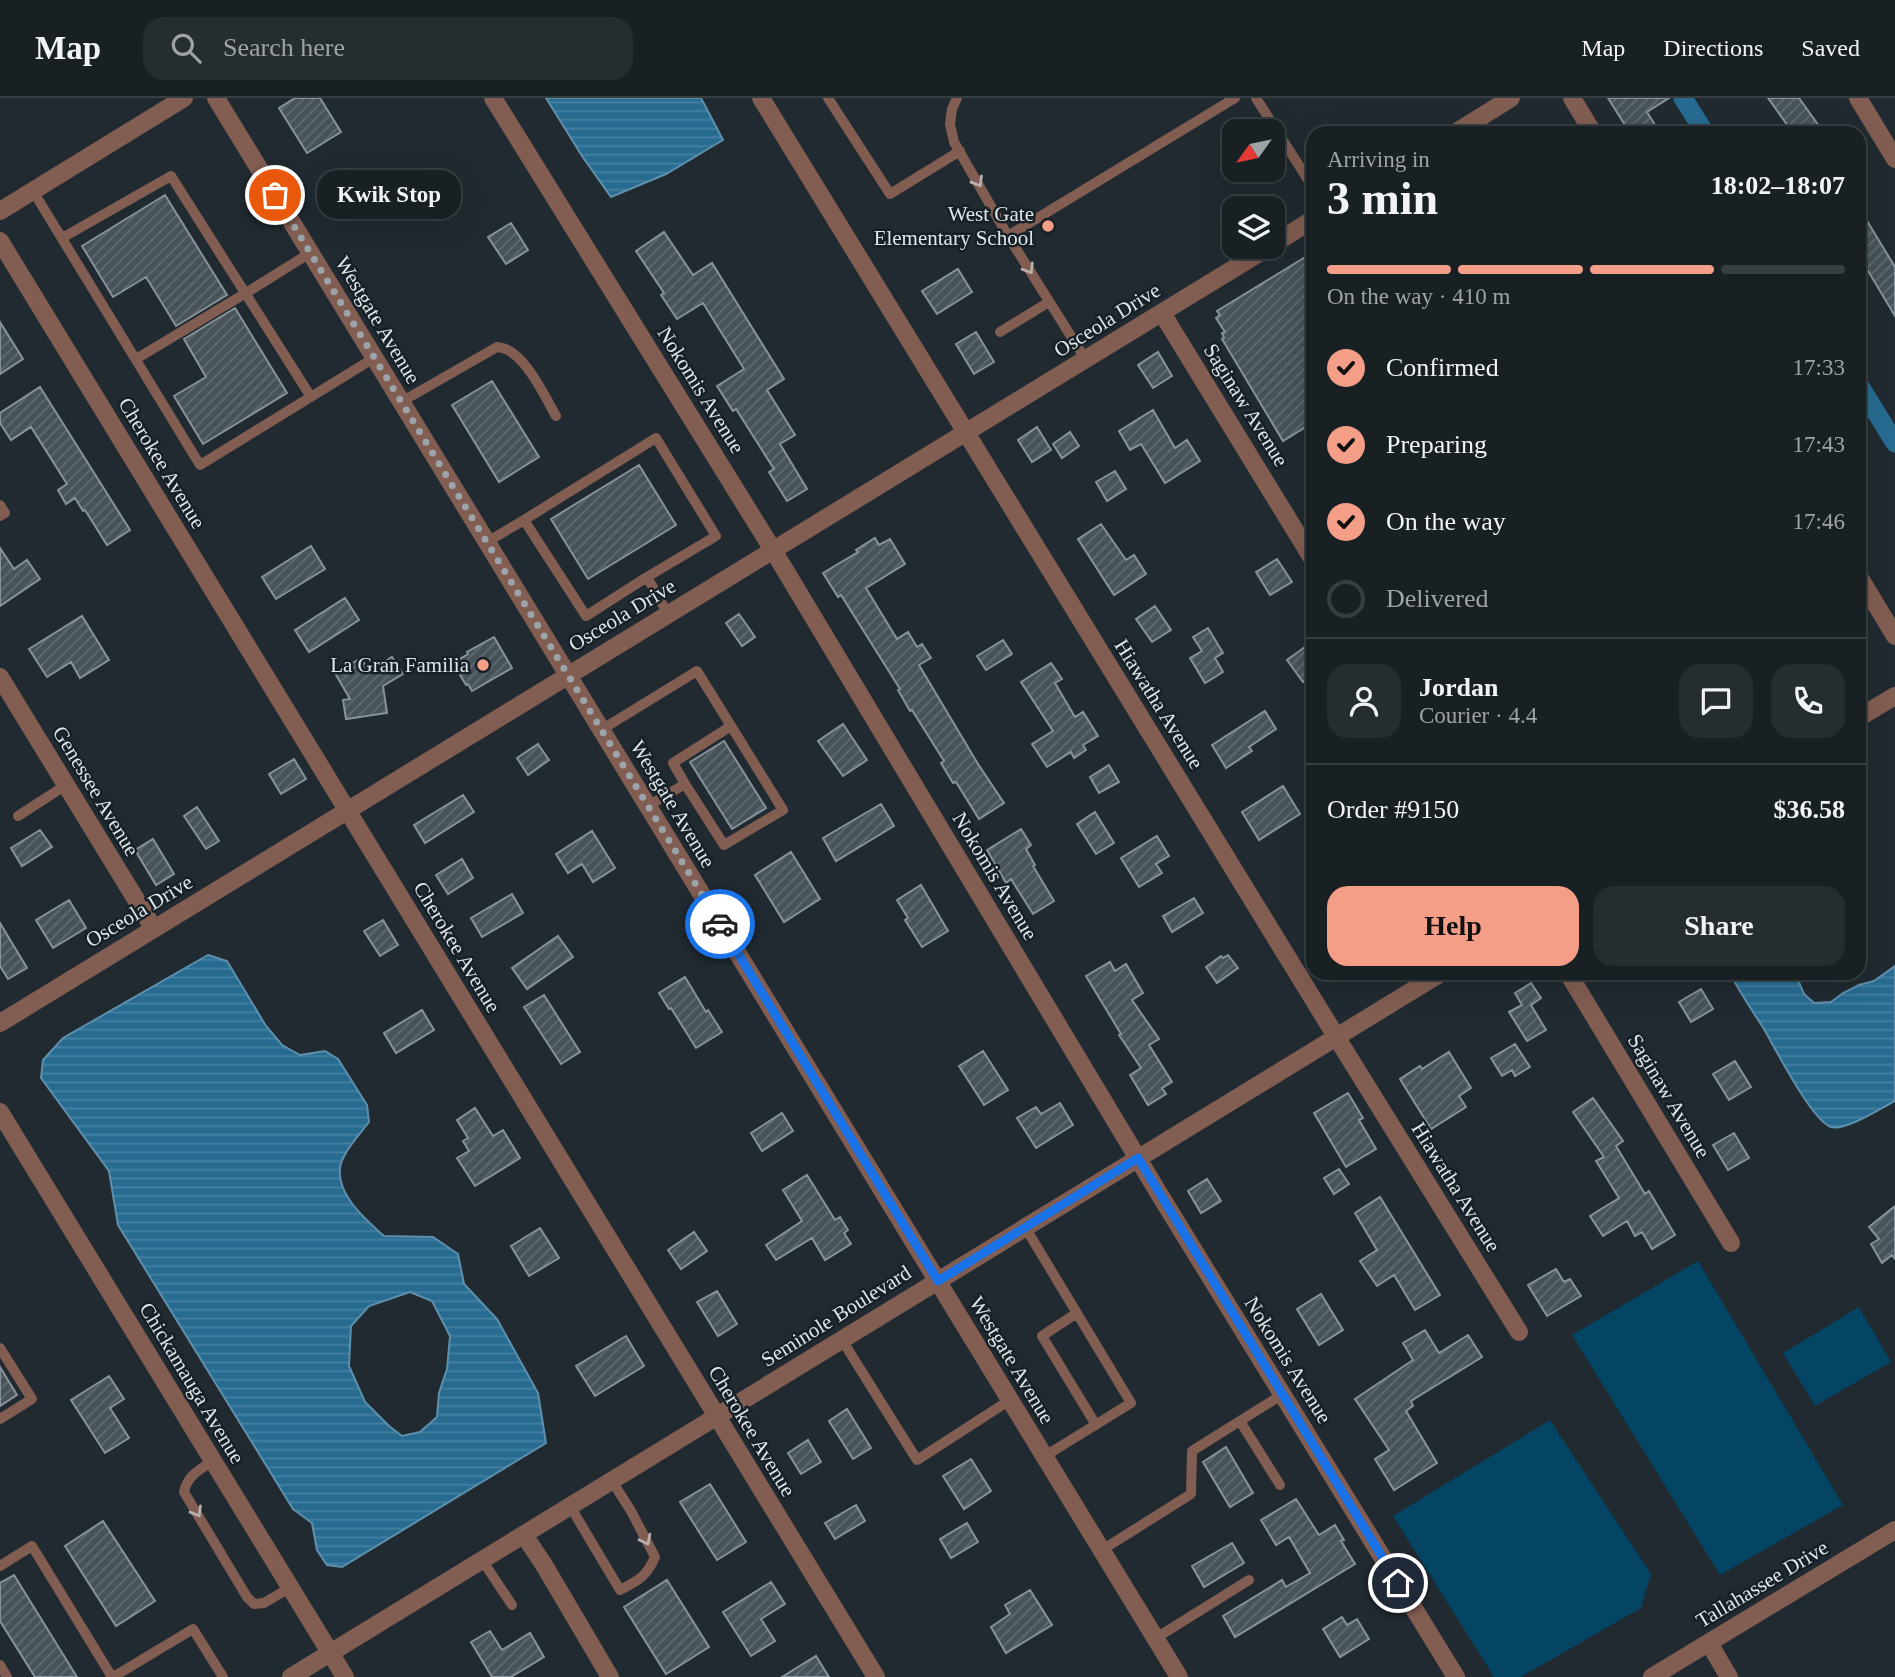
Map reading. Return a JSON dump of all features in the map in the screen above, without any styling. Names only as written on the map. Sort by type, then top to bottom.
[{"type":"street","points":[[0,211],[184,98]]},
{"type":"street","name":"Westgate Avenue","points":[[216,98],[1179,1677]]},
{"type":"street","name":"Nokomis Avenue","points":[[493,98],[773,550],[1138,1158],[1456,1677]]},
{"type":"street","name":"Hiawatha Avenue","points":[[761,98],[1519,1332]]},
{"type":"street","points":[[1466,126],[1511,98]]},
{"type":"street","points":[[1572,98],[1589,126]]},
{"type":"street","points":[[1858,98],[1895,159]]},
{"type":"street","name":"Osceola Drive","points":[[1285,237],[1306,224]]},
{"type":"street","name":"Cherokee Avenue","points":[[0,241],[876,1677]]},
{"type":"street","name":"Osceola Drive","points":[[0,1023],[1250,259]]},
{"type":"street","name":"Saginaw Avenue","points":[[1162,313],[1306,548]]},
{"type":"street","points":[[1866,588],[1895,636]]},
{"type":"street","name":"Genessee Avenue","points":[[0,677],[154,929]]},
{"type":"street","points":[[1866,713],[1895,696]]},
{"type":"street","name":"Seminole Boulevard","points":[[291,1677],[1430,980]]},
{"type":"street","name":"Saginaw Avenue","points":[[1571,980],[1731,1243]]},
{"type":"street","name":"Chickamauga Avenue","points":[[0,1112],[345,1677]]},
{"type":"street","name":"Tallahassee Drive","points":[[1652,1677],[1895,1530]]},
{"type":"street","points":[[524,1535],[608,1676]]},
{"type":"street","points":[[1709,1643],[1730,1677]]},
{"type":"lane","points":[[828,98],[890,194],[960,151]]},
{"type":"lane","points":[[957,98],[951,109],[950,124],[954,142],[1008,236],[1086,360]]},
{"type":"lane","points":[[1008,236],[1236,98]]},
{"type":"lane","points":[[1256,98],[1306,177]]},
{"type":"lane","points":[[62,238],[171,176],[311,397]]},
{"type":"lane","points":[[33,191],[200,465],[374,358]]},
{"type":"lane","points":[[136,359],[310,253]]},
{"type":"lane","points":[[1000,332],[1049,302]]},
{"type":"lane","points":[[401,402],[497,347],[505,347],[524,364],[556,416]]},
{"type":"lane","points":[[487,542],[656,438],[716,536],[586,616],[524,520]]},
{"type":"lane","points":[[0,505],[5,513],[0,516]]},
{"type":"lane","points":[[647,577],[668,614]]},
{"type":"lane","points":[[601,730],[697,671],[783,810],[724,845],[673,762],[731,726]]},
{"type":"lane","points":[[648,806],[685,784]]},
{"type":"lane","points":[[18,816],[66,785]]},
{"type":"lane","points":[[1025,1227],[1132,1403],[1045,1456]]},
{"type":"lane","points":[[1077,1313],[1042,1336],[1096,1425]]},
{"type":"lane","points":[[842,1340],[917,1460],[1010,1400]]},
{"type":"lane","points":[[0,1348],[32,1399],[0,1419]]},
{"type":"lane","points":[[1102,1550],[1191,1494],[1192,1451],[1283,1394]]},
{"type":"lane","points":[[1240,1421],[1280,1485]]},
{"type":"lane","points":[[213,1461],[195,1473],[186,1483],[184,1492],[247,1597],[254,1604],[264,1603],[290,1587]]},
{"type":"lane","points":[[569,1506],[620,1590],[639,1580],[650,1570],[655,1557],[632,1511],[612,1481]]},
{"type":"lane","points":[[0,1566],[32,1546],[113,1677],[193,1629],[223,1677]]},
{"type":"lane","points":[[482,1560],[512,1605]]},
{"type":"lane","points":[[1156,1638],[1249,1580]]},
{"type":"lane","points":[[0,1665],[7,1677]]},
{"type":"shaded area","points":[[546,98],[701,98],[723,140],[666,174],[611,197]]},
{"type":"shaded area","points":[[208,955],[227,961],[266,1026],[282,1045],[300,1055],[325,1051],[338,1059],[367,1105],[369,1122],[341,1163],[340,1174],[346,1194],[360,1213],[384,1236],[433,1237],[458,1254],[464,1284],[497,1319],[538,1393],[546,1443],[342,1567],[327,1565],[317,1550],[312,1523],[293,1509],[118,1225],[109,1171],[41,1078],[43,1060],[63,1038]],"holes":[[[410,1292],[432,1301],[450,1336],[447,1369],[439,1393],[437,1417],[420,1432],[402,1436],[365,1402],[349,1366],[351,1326],[369,1306]]]},
{"type":"shaded area","points":[[1895,966],[1895,1101],[1845,1126],[1831,1127],[1823,1122],[1804,1098],[1734,980],[1798,980],[1804,994],[1814,1003],[1831,1002],[1859,985],[1874,981]]},
{"type":"shaded area","points":[[1698,1261],[1843,1505],[1720,1575],[1572,1335]]},
{"type":"shaded area","points":[[1859,1307],[1891,1362],[1815,1406],[1783,1353]]},
{"type":"shaded area","points":[[1550,1420],[1651,1574],[1641,1608],[1521,1677],[1494,1677],[1393,1516]]},
{"type":"building","points":[[295,98],[320,98],[341,132],[307,153],[279,108]]},
{"type":"building","points":[[1608,98],[1669,98],[1647,112],[1656,126],[1626,126]]},
{"type":"building","points":[[1768,98],[1799,98],[1819,126],[1788,126]]},
{"type":"building","points":[[165,195],[227,295],[176,326],[146,277],[113,297],[82,246]]},
{"type":"building","points":[[1866,219],[1895,267],[1895,316],[1866,267]]},
{"type":"building","points":[[511,223],[528,250],[506,264],[488,237]]},
{"type":"building","points":[[664,232],[693,275],[712,263],[784,379],[767,390],[795,435],[780,444],[807,489],[787,501],[769,472],[774,469],[736,409],[733,411],[717,386],[744,369],[703,303],[677,319],[661,295],[664,293],[636,251]]},
{"type":"building","points":[[1306,257],[1306,427],[1283,441],[1222,339],[1222,333],[1225,332],[1216,318],[1220,315],[1217,311]]},
{"type":"building","points":[[958,269],[972,292],[937,314],[922,291]]},
{"type":"building","points":[[235,308],[287,393],[203,444],[174,396],[206,377],[184,339]]},
{"type":"building","points":[[0,322],[23,359],[0,374]]},
{"type":"building","points":[[976,332],[994,362],[974,374],[956,344]]},
{"type":"building","points":[[1158,352],[1172,376],[1153,388],[1138,365]]},
{"type":"building","points":[[492,381],[539,457],[499,482],[452,405]]},
{"type":"building","points":[[40,387],[130,530],[107,545],[75,498],[66,504],[58,490],[67,484],[31,427],[11,440],[0,423],[0,413]]},
{"type":"building","points":[[1153,410],[1175,448],[1187,440],[1200,461],[1165,483],[1141,444],[1130,450],[1119,431]]},
{"type":"building","points":[[1037,427],[1051,450],[1032,462],[1018,440]]},
{"type":"building","points":[[1070,432],[1079,446],[1062,458],[1053,444]]},
{"type":"building","points":[[639,465],[676,525],[588,579],[551,519]]},
{"type":"building","points":[[1115,471],[1126,489],[1107,501],[1096,482]]},
{"type":"building","points":[[1101,524],[1126,560],[1134,555],[1146,574],[1114,595],[1078,539]]},
{"type":"building","points":[[875,538],[879,545],[890,539],[905,564],[866,588],[897,639],[908,632],[917,647],[922,644],[931,658],[919,665],[1004,803],[979,819],[956,782],[953,783],[941,763],[944,761],[912,710],[910,711],[898,690],[900,689],[841,595],[838,597],[823,573],[858,552],[856,550]]},
{"type":"building","points":[[311,546],[325,569],[276,599],[262,577]]},
{"type":"building","points":[[0,548],[14,569],[27,560],[40,579],[0,606]]},
{"type":"building","points":[[1277,559],[1292,582],[1270,595],[1256,572]]},
{"type":"building","points":[[345,598],[359,620],[309,652],[295,630]]},
{"type":"building","points":[[1155,606],[1171,630],[1152,642],[1136,619]]},
{"type":"building","points":[[739,614],[755,637],[742,646],[726,623]]},
{"type":"building","points":[[82,616],[109,660],[80,678],[71,662],[47,677],[29,649]]},
{"type":"building","points":[[1208,628],[1223,653],[1215,658],[1223,672],[1205,683],[1190,658],[1202,651],[1193,637]]},
{"type":"building","name":"La Gran Familia","points":[[494,637],[512,668],[472,691],[453,663]]},
{"type":"building","points":[[1003,640],[1012,654],[986,670],[977,656]]},
{"type":"building","points":[[1306,646],[1306,680],[1303,682],[1287,660]]},
{"type":"building","points":[[392,657],[403,674],[383,686],[387,713],[346,719],[343,700],[350,699],[335,673],[361,658],[369,672]]},
{"type":"building","points":[[1051,663],[1062,679],[1055,683],[1075,717],[1083,712],[1098,736],[1083,745],[1086,750],[1074,758],[1071,752],[1047,767],[1032,744],[1053,731],[1021,682]]},
{"type":"building","points":[[1265,711],[1276,729],[1249,747],[1252,751],[1226,768],[1212,745]]},
{"type":"building","points":[[843,724],[867,760],[843,776],[818,741]]},
{"type":"building","points":[[724,741],[766,808],[732,829],[690,762]]},
{"type":"building","points":[[538,744],[549,760],[528,775],[517,758]]},
{"type":"building","points":[[294,759],[306,779],[281,794],[269,774]]},
{"type":"building","points":[[1109,765],[1119,782],[1099,793],[1090,777]]},
{"type":"building","points":[[1283,786],[1300,814],[1259,840],[1242,812]]},
{"type":"building","points":[[463,795],[474,812],[425,843],[414,825]]},
{"type":"building","points":[[881,804],[894,826],[836,861],[823,838]]},
{"type":"building","points":[[197,807],[219,841],[206,849],[184,816]]},
{"type":"building","points":[[1095,812],[1114,843],[1096,854],[1077,824]]},
{"type":"building","points":[[1021,829],[1031,845],[1026,849],[1035,865],[1033,866],[1054,901],[1033,914],[1011,879],[1006,883],[987,850]]},
{"type":"building","points":[[40,830],[52,847],[22,866],[11,848]]},
{"type":"building","points":[[592,831],[615,868],[593,882],[582,864],[568,873],[556,854]]},
{"type":"building","points":[[1157,836],[1169,856],[1156,864],[1162,873],[1139,887],[1121,858]]},
{"type":"building","points":[[153,839],[174,874],[156,885],[135,850]]},
{"type":"building","points":[[791,852],[820,899],[784,922],[755,875]]},
{"type":"building","points":[[462,859],[473,878],[448,894],[436,875]]},
{"type":"building","points":[[921,885],[948,931],[922,947],[905,920],[908,918],[897,900]]},
{"type":"building","points":[[512,894],[523,913],[482,937],[471,918]]},
{"type":"building","points":[[1194,898],[1203,913],[1172,932],[1163,916]]},
{"type":"building","points":[[69,900],[86,928],[53,948],[36,920]]},
{"type":"building","points":[[383,920],[398,945],[380,956],[364,931]]},
{"type":"building","points":[[0,923],[27,968],[8,979],[0,966]]},
{"type":"building","points":[[558,936],[573,957],[527,989],[512,968]]},
{"type":"building","points":[[1228,955],[1238,968],[1217,983],[1206,967],[1221,956],[1223,958]]},
{"type":"building","points":[[1110,962],[1115,971],[1126,964],[1143,993],[1132,1000],[1159,1039],[1149,1045],[1172,1082],[1162,1088],[1166,1094],[1148,1105],[1130,1075],[1141,1068],[1086,976]]},
{"type":"building","points":[[685,977],[706,1012],[708,1010],[722,1032],[696,1048],[659,993]]},
{"type":"building","points":[[1531,983],[1541,998],[1531,1005],[1546,1030],[1527,1041],[1509,1012],[1522,1005],[1515,993]]},
{"type":"building","points":[[1701,989],[1713,1009],[1691,1022],[1679,1002]]},
{"type":"building","points":[[544,995],[580,1052],[561,1064],[524,1007]]},
{"type":"building","points":[[422,1010],[434,1030],[396,1053],[384,1033]]},
{"type":"building","points":[[1515,1044],[1530,1067],[1515,1076],[1512,1070],[1502,1076],[1491,1058]]},
{"type":"building","points":[[983,1051],[1008,1090],[984,1105],[959,1066]]},
{"type":"building","points":[[1449,1052],[1471,1088],[1459,1096],[1466,1107],[1431,1129],[1400,1079]]},
{"type":"building","points":[[1735,1061],[1751,1087],[1729,1100],[1713,1074]]},
{"type":"building","points":[[1348,1093],[1363,1118],[1359,1120],[1376,1149],[1346,1167],[1314,1113]]},
{"type":"building","points":[[1593,1098],[1623,1141],[1616,1146],[1645,1194],[1649,1191],[1675,1235],[1652,1249],[1642,1232],[1635,1236],[1627,1221],[1603,1236],[1590,1216],[1619,1198],[1596,1161],[1604,1157],[1573,1112]]},
{"type":"building","points":[[1060,1103],[1073,1125],[1036,1148],[1017,1118],[1036,1107],[1041,1114]]},
{"type":"building","points":[[475,1108],[493,1136],[503,1130],[520,1158],[475,1186],[457,1158],[469,1151],[463,1141],[468,1138],[457,1120]]},
{"type":"building","points":[[782,1113],[793,1131],[762,1151],[751,1133]]},
{"type":"building","points":[[1734,1133],[1749,1158],[1728,1170],[1713,1145]]},
{"type":"building","points":[[1339,1169],[1349,1184],[1334,1194],[1324,1178]]},
{"type":"building","points":[[807,1175],[835,1220],[840,1217],[848,1230],[844,1233],[851,1244],[825,1260],[812,1238],[776,1260],[766,1245],[802,1221],[783,1190]]},
{"type":"building","points":[[1207,1179],[1221,1201],[1201,1213],[1188,1191]]},
{"type":"building","points":[[1380,1197],[1440,1295],[1415,1310],[1394,1275],[1377,1286],[1360,1261],[1377,1250],[1355,1213]]},
{"type":"building","points":[[1895,1206],[1895,1259],[1892,1255],[1882,1263],[1871,1244],[1879,1239],[1869,1227]]},
{"type":"building","points":[[540,1228],[559,1258],[529,1276],[511,1246]]},
{"type":"building","points":[[694,1232],[707,1251],[681,1269],[668,1250]]},
{"type":"building","points":[[1556,1269],[1564,1282],[1570,1279],[1581,1296],[1547,1316],[1528,1285]]},
{"type":"building","points":[[717,1291],[737,1324],[718,1336],[697,1302]]},
{"type":"building","points":[[1321,1294],[1343,1330],[1319,1345],[1297,1309]]},
{"type":"building","points":[[1425,1330],[1439,1353],[1468,1335],[1482,1357],[1411,1401],[1413,1406],[1406,1411],[1437,1463],[1394,1490],[1375,1459],[1389,1450],[1355,1399],[1413,1360],[1403,1343]]},
{"type":"building","points":[[626,1336],[644,1366],[595,1396],[576,1366]]},
{"type":"building","points":[[0,1367],[17,1395],[0,1406]]},
{"type":"building","points":[[109,1376],[124,1399],[110,1408],[129,1438],[105,1453],[71,1400]]},
{"type":"building","points":[[847,1409],[871,1448],[853,1459],[829,1421]]},
{"type":"building","points":[[808,1440],[821,1462],[801,1474],[788,1453]]},
{"type":"building","points":[[1226,1447],[1253,1493],[1230,1507],[1203,1462]]},
{"type":"building","points":[[971,1459],[991,1491],[964,1509],[943,1476]]},
{"type":"building","points":[[710,1484],[746,1542],[717,1560],[680,1502]]},
{"type":"building","points":[[1296,1499],[1319,1535],[1335,1525],[1355,1564],[1235,1637],[1223,1616],[1282,1580],[1286,1587],[1310,1573],[1289,1537],[1276,1545],[1261,1520]]},
{"type":"building","points":[[856,1505],[865,1521],[835,1539],[825,1523]]},
{"type":"building","points":[[103,1521],[155,1601],[116,1626],[65,1546]]},
{"type":"building","points":[[967,1523],[978,1542],[951,1558],[940,1539]]},
{"type":"building","points":[[1232,1543],[1244,1563],[1204,1587],[1192,1566]]},
{"type":"building","points":[[14,1575],[77,1677],[35,1677],[0,1621],[0,1583]]},
{"type":"building","points":[[667,1580],[709,1647],[666,1674],[624,1607]]},
{"type":"building","points":[[771,1582],[785,1604],[761,1619],[775,1641],[751,1656],[723,1612]]},
{"type":"building","points":[[1030,1590],[1052,1625],[1006,1653],[991,1627],[1010,1614],[1005,1605]]},
{"type":"building","points":[[1342,1617],[1347,1625],[1357,1619],[1369,1639],[1340,1657],[1323,1629]]},
{"type":"building","points":[[490,1631],[502,1650],[530,1633],[544,1657],[511,1677],[492,1677],[471,1642]]},
{"type":"building","points":[[816,1656],[829,1677],[782,1677]]},
{"type":"waterway","points":[[1683,98],[1701,126]]},
{"type":"waterway","points":[[1866,396],[1895,443]]},
{"type":"way so far","points":[[275,195],[720,924]]},
{"type":"place","name":"Kwik Stop","points":[[275,195]]},
{"type":"place","name":"West Gate Elementary School","points":[[1048,226]]},
{"type":"place","name":"La Gran Familia","points":[[483,665]]},
{"type":"route","points":[[720,924],[938,1281],[1138,1158],[1398,1583]]}]
